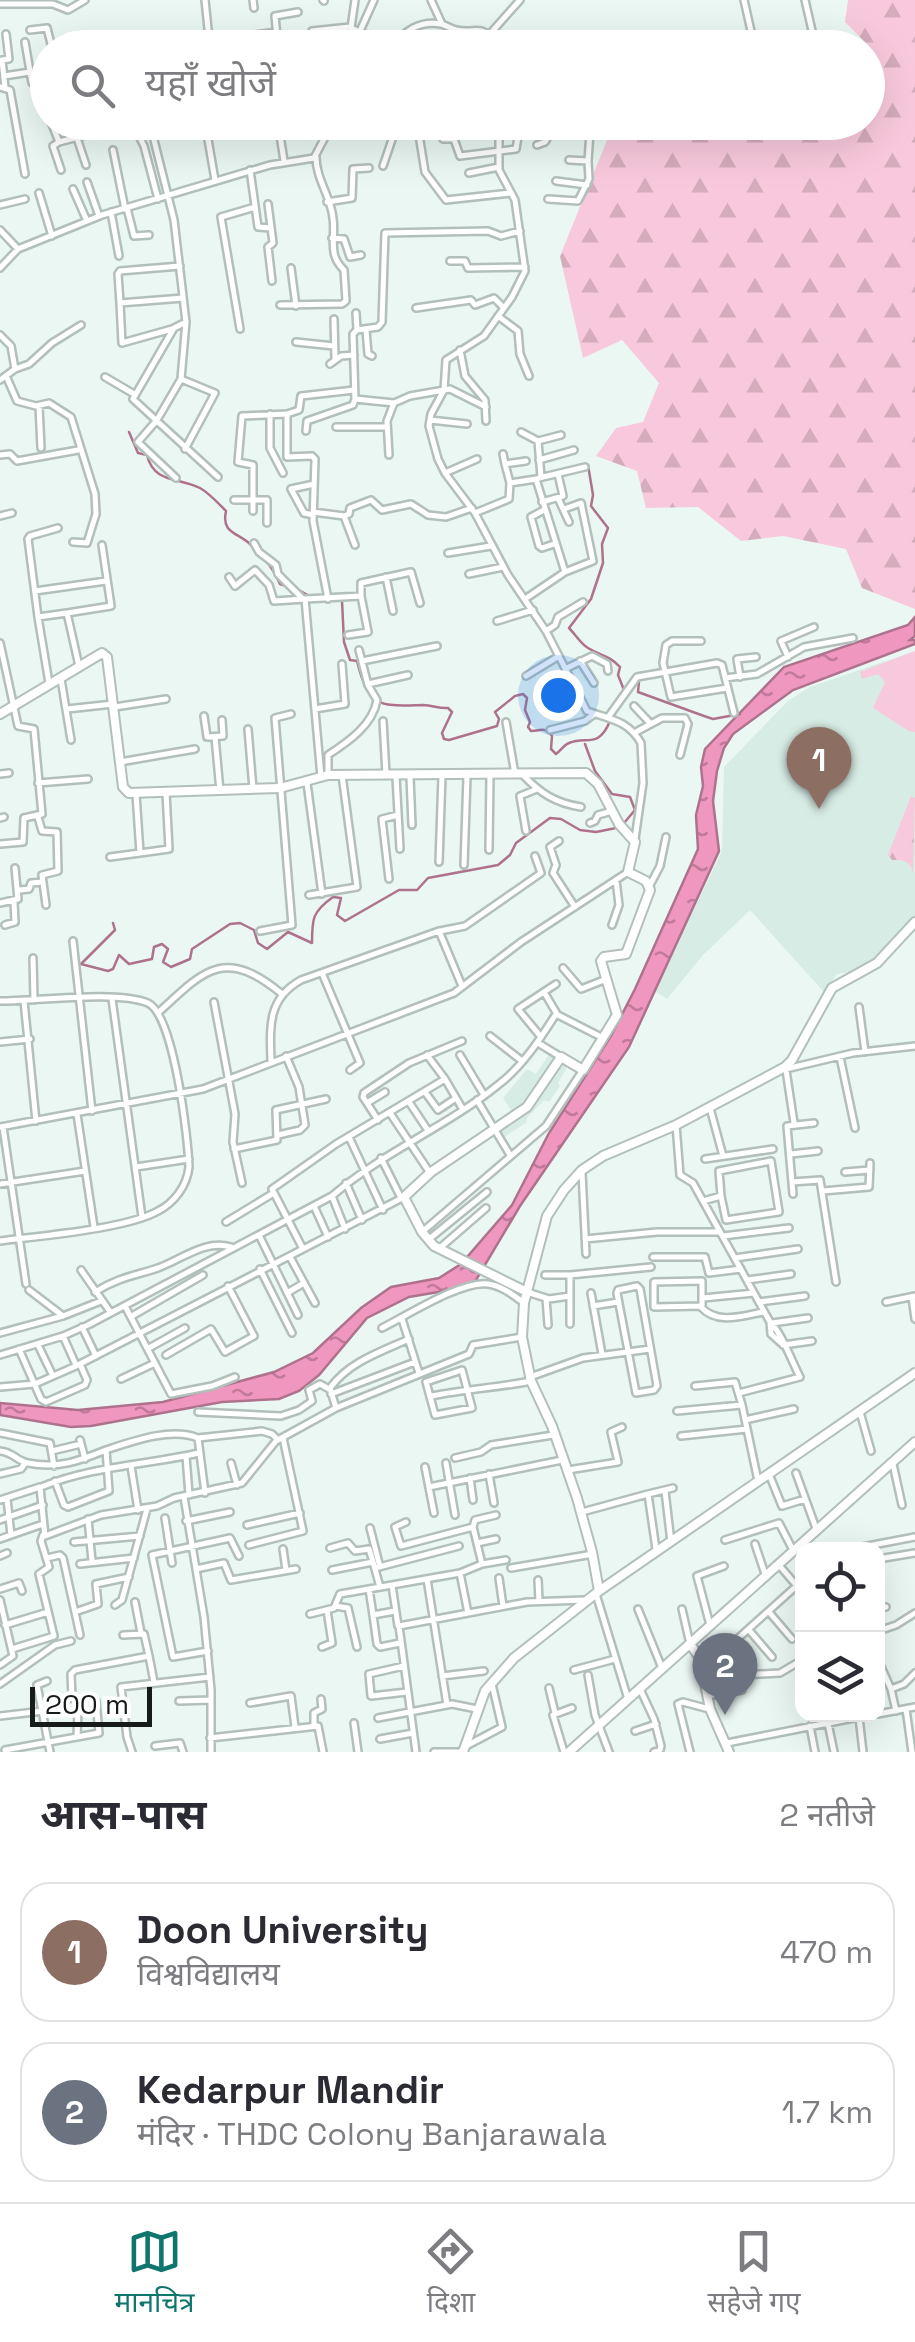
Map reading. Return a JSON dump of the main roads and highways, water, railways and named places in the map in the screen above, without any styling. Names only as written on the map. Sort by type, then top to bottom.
[{"type":"main road","points":[[0,714],[100,653],[105,654],[124,790],[136,794],[280,788],[342,775],[586,774],[598,784],[635,841],[628,872],[646,881],[649,887],[649,899],[626,954],[602,959],[604,980],[618,1012],[582,1070],[561,1057],[531,1102],[495,1131],[430,1173],[402,1198],[422,1232],[438,1249],[527,1292]]},
{"type":"main road","points":[[595,1595],[593,1554],[556,1435],[530,1379],[522,1337],[524,1303],[548,1216],[582,1170],[604,1156],[676,1125],[786,1068],[832,988],[877,963],[915,922]]},
{"type":"main road","points":[[463,1750],[476,1709],[492,1681],[514,1658],[595,1595],[915,1373]]},
{"type":"main road","points":[[571,1751],[915,1442]]},
{"type":"main road","points":[[690,1644],[702,1662],[710,1710],[728,1748]]},
{"type":"water","points":[[915,617],[915,636],[910,640],[915,640],[915,644],[793,690],[733,734],[717,771],[713,801],[719,851],[629,1047],[520,1206],[476,1280],[462,1288],[409,1297],[367,1318],[319,1375],[299,1391],[279,1399],[222,1402],[91,1426],[71,1427],[0,1415],[0,1403],[78,1410],[163,1402],[274,1372],[313,1353],[361,1308],[391,1287],[439,1278],[461,1264],[512,1205],[549,1133],[611,1036],[635,989],[698,849],[696,815],[703,786],[701,767],[705,749],[784,667],[908,625]]},
{"type":"waterway","points":[[129,432],[138,453],[147,455],[155,471],[200,488],[217,502],[226,511],[228,528],[259,553],[280,584],[289,587]]},
{"type":"waterway","points":[[588,465],[591,506],[608,528],[602,544],[603,563],[591,599],[569,628],[585,646],[616,663],[624,690],[628,686]]},
{"type":"waterway","points":[[297,589],[311,597]]},
{"type":"waterway","points":[[342,601],[344,642],[350,660],[357,661],[366,688],[386,704],[448,708],[452,712],[442,733],[444,739],[497,726],[495,712],[523,694],[527,698],[528,727],[531,731],[549,733],[551,749],[556,754],[569,743],[601,736],[610,721]]},
{"type":"waterway","points":[[639,682],[638,692],[713,719],[740,714]]},
{"type":"waterway","points":[[585,744],[595,771],[612,794],[630,797],[635,810],[624,823]]},
{"type":"waterway","points":[[113,923],[115,930],[81,964],[108,971],[119,955],[129,964],[152,959],[154,947],[162,944],[168,949],[163,962],[171,967],[190,959],[192,949],[230,924],[240,923],[254,930],[258,943],[267,949],[288,932],[312,943],[315,917],[333,897],[341,898],[337,915],[345,921],[399,890],[417,890],[428,878],[498,865],[516,843],[550,818],[561,819],[580,830],[616,828]]},
{"type":"place","name":"Doon University","points":[[819,809]]},
{"type":"place","name":"Kedarpur Mandir","points":[[725,1715]]}]
